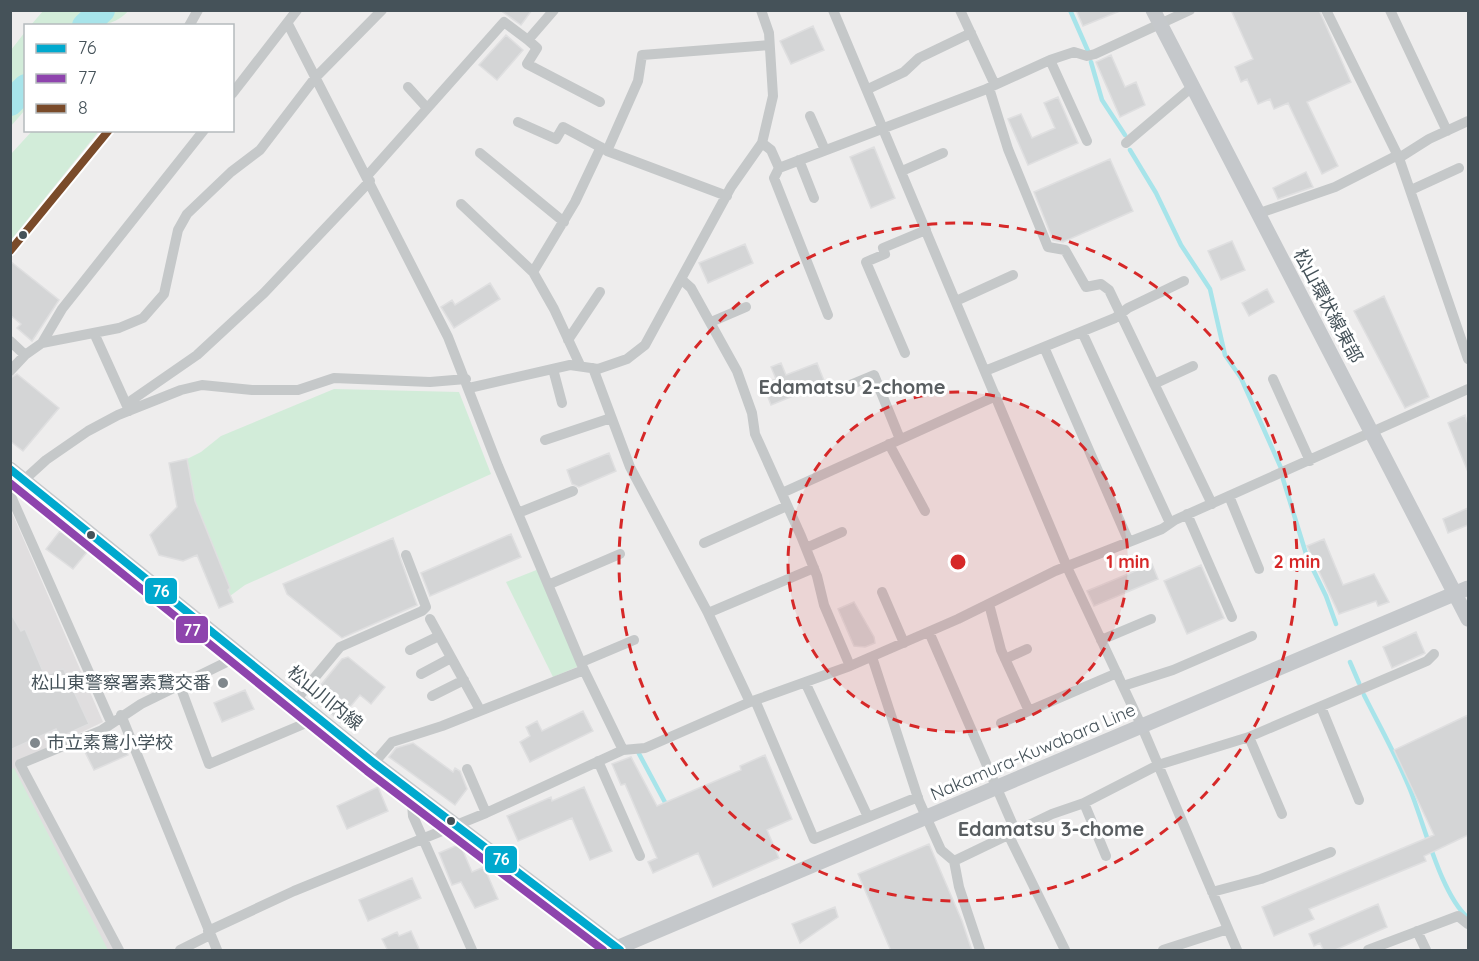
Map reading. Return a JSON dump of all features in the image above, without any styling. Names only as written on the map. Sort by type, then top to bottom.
[{"type":"street","points":[[190,24],[198,10]]},
{"type":"street","points":[[234,92],[297,10]]},
{"type":"street","points":[[42,343],[132,324],[158,303],[168,280],[181,221],[210,191],[260,150],[315,78],[382,10]]},
{"type":"street","points":[[528,40],[554,10]]},
{"type":"street","points":[[15,474],[128,408],[202,385],[298,390],[334,378],[468,383],[580,365],[598,369],[627,359],[645,345],[727,196],[762,143],[773,96],[769,33],[761,10]]},
{"type":"street","points":[[834,10],[1067,567],[1142,728],[1237,951]]},
{"type":"street","points":[[960,10],[992,86],[1008,149],[1048,247],[1065,250],[1086,286],[1106,285],[1212,504]]},
{"type":"street","points":[[778,168],[992,86],[1050,60],[1074,52],[1087,56],[1095,54],[1156,17],[1190,10]]},
{"type":"street","points":[[1326,10],[1399,157],[1468,358]]},
{"type":"street","points":[[1390,10],[1447,131]]},
{"type":"street","name":"松山環状線東部","points":[[1156,17],[1373,434],[1462,591],[1468,619]]},
{"type":"street","points":[[128,408],[132,400],[197,355],[264,293],[368,179],[427,108],[504,22],[537,48],[527,64],[600,102]]},
{"type":"street","points":[[288,24],[448,337],[518,513],[583,666],[623,750]]},
{"type":"street","points":[[868,89],[904,72],[919,58],[971,33]]},
{"type":"street","points":[[533,272],[564,222],[604,149],[638,81],[642,55],[770,45]]},
{"type":"street","points":[[1050,60],[1087,141]]},
{"type":"street","points":[[408,87],[427,108]]},
{"type":"street","points":[[1126,143],[1192,87]]},
{"type":"street","points":[[810,116],[825,150]]},
{"type":"street","points":[[1257,214],[1335,187],[1468,121]]},
{"type":"street","points":[[518,122],[556,139],[563,127],[604,149],[727,196]]},
{"type":"street","points":[[10,252],[107,132]]},
{"type":"street","points":[[10,371],[25,355],[42,343],[62,309],[202,132]]},
{"type":"street","points":[[762,143],[771,150],[778,168],[774,178],[828,315]]},
{"type":"street","points":[[480,153],[564,222]]},
{"type":"street","points":[[902,171],[943,153]]},
{"type":"street","points":[[800,160],[814,198]]},
{"type":"street","points":[[1411,190],[1459,168]]},
{"type":"street","points":[[461,204],[533,272],[580,365]]},
{"type":"street","points":[[905,353],[866,262],[885,254],[883,248],[926,230]]},
{"type":"street","points":[[956,301],[1014,275]]},
{"type":"street","points":[[681,279],[691,288],[737,371],[752,413],[755,434],[806,548],[824,605],[850,666]]},
{"type":"street","points":[[985,371],[1082,332],[1184,281]]},
{"type":"street","points":[[568,340],[600,292]]},
{"type":"street","points":[[711,322],[746,307]]},
{"type":"street","points":[[1082,332],[1170,523]]},
{"type":"street","points":[[94,333],[128,408]]},
{"type":"street","points":[[10,341],[25,355]]},
{"type":"street","points":[[1044,347],[1129,542]]},
{"type":"street","points":[[1154,384],[1193,366]]},
{"type":"street","points":[[593,368],[611,418],[618,429],[639,483],[753,701],[814,839],[918,797]]},
{"type":"street","points":[[553,369],[562,404]]},
{"type":"street","points":[[838,390],[874,375],[895,442],[925,510]]},
{"type":"street","points":[[1273,379],[1310,461]]},
{"type":"street","points":[[180,951],[209,933],[294,891],[486,813],[623,750],[645,748],[753,701],[872,657],[1067,567],[1373,434],[1468,389]]},
{"type":"street","points":[[782,493],[996,396]]},
{"type":"street","points":[[545,440],[611,418]]},
{"type":"street","name":"松山川内線","points":[[15,474],[374,763],[616,950]]},
{"type":"street","points":[[518,513],[573,491]]},
{"type":"street","points":[[10,494],[111,722]]},
{"type":"street","points":[[1229,496],[1260,569]]},
{"type":"street","points":[[704,543],[787,506]]},
{"type":"street","points":[[1187,514],[1232,617]]},
{"type":"street","points":[[806,548],[842,532]]},
{"type":"street","points":[[550,584],[620,554]]},
{"type":"street","points":[[297,700],[340,647],[422,611],[426,607],[406,555]]},
{"type":"street","points":[[708,613],[814,568]]},
{"type":"street","name":"Nakamura-Kuwabara Line","points":[[616,950],[1462,591]]},
{"type":"street","points":[[882,592],[904,643]]},
{"type":"street","points":[[989,604],[1005,659],[1029,711]]},
{"type":"street","points":[[430,619],[480,710]]},
{"type":"street","points":[[1101,640],[1151,619]]},
{"type":"street","points":[[928,632],[996,789],[1011,832],[1065,951]]},
{"type":"street","points":[[410,650],[439,636]]},
{"type":"street","points":[[1123,686],[1173,670],[1252,636]]},
{"type":"street","points":[[374,763],[392,742],[480,710],[583,666],[634,640]]},
{"type":"street","points":[[1005,659],[1027,649]]},
{"type":"street","points":[[954,861],[1011,832],[1084,803],[1158,765],[1249,736],[1427,661],[1434,654]]},
{"type":"street","points":[[118,951],[20,764],[102,730],[121,715],[241,655]]},
{"type":"street","points":[[872,657],[918,797],[941,850],[954,861],[959,887],[980,951]]},
{"type":"street","points":[[421,674],[451,658]]},
{"type":"street","points":[[1001,723],[1117,673]]},
{"type":"street","points":[[432,696],[464,680]]},
{"type":"street","points":[[805,682],[868,817]]},
{"type":"street","points":[[180,686],[209,764],[318,718]]},
{"type":"street","points":[[1321,707],[1359,800]]},
{"type":"street","points":[[121,715],[217,951]]},
{"type":"street","points":[[1249,736],[1282,814]]},
{"type":"street","points":[[598,761],[640,856]]},
{"type":"street","points":[[467,769],[486,813]]},
{"type":"street","points":[[417,796],[411,808],[422,839],[472,951]]},
{"type":"street","points":[[1084,803],[1107,856]]},
{"type":"street","points":[[1212,892],[1261,879],[1331,852]]},
{"type":"street","points":[[1368,951],[1458,916],[1468,924]]},
{"type":"street","points":[[1163,951],[1228,929]]},
{"type":"street","points":[[1417,931],[1426,951]]},
{"type":"shaded area","name":"市立素鵞小学校","points":[[10,508],[103,722],[15,764],[114,950],[11,950]]},
{"type":"green space","points":[[43,10],[128,11],[119,19],[104,24],[32,24]]},
{"type":"green space","points":[[24,33],[24,111],[11,126],[11,50]]},
{"type":"green space","points":[[31,132],[98,132],[11,240],[11,154]]},
{"type":"green space","points":[[334,389],[459,392],[491,474],[245,585],[230,596],[195,501],[187,459],[201,452],[221,436]]},
{"type":"green space","points":[[539,569],[578,662],[577,667],[553,677],[506,582]]},
{"type":"green space","points":[[14,768],[108,950],[11,950],[10,770]]},
{"type":"building","points":[[500,10],[532,10],[521,25]]},
{"type":"building","points":[[1076,10],[1120,10],[1120,11],[1083,26]]},
{"type":"building","points":[[1231,10],[1319,10],[1351,82],[1307,102],[1338,166],[1322,174],[1288,103],[1274,109],[1270,99],[1258,104],[1247,79],[1241,82],[1235,67],[1253,59]]},
{"type":"building","points":[[813,26],[824,50],[791,64],[780,41]]},
{"type":"building","points":[[506,35],[523,50],[497,80],[479,65]]},
{"type":"building","points":[[1111,55],[1125,87],[1136,82],[1145,105],[1120,117],[1096,62]]},
{"type":"building","points":[[1058,97],[1078,143],[1028,165],[1008,119],[1021,114],[1032,138],[1055,128],[1044,103]]},
{"type":"building","points":[[874,147],[895,198],[871,208],[850,157]]},
{"type":"building","points":[[1110,159],[1133,211],[1063,242],[1053,240],[1034,192]]},
{"type":"building","points":[[1306,172],[1313,187],[1278,199],[1273,188]]},
{"type":"building","points":[[1232,241],[1245,270],[1221,280],[1208,251]]},
{"type":"building","points":[[745,244],[753,263],[708,283],[699,263]]},
{"type":"building","points":[[10,261],[59,300],[32,341],[17,328],[21,324],[10,315]]},
{"type":"building","points":[[490,283],[500,299],[454,328],[441,307],[452,300],[455,305]]},
{"type":"building","points":[[1267,289],[1274,302],[1249,316],[1242,303]]},
{"type":"building","points":[[1384,296],[1429,397],[1405,408],[1354,311]]},
{"type":"building","points":[[781,363],[786,375],[817,363],[825,383],[771,405],[763,384],[776,379],[771,367]]},
{"type":"building","points":[[17,374],[59,408],[23,451],[10,441],[10,378]]},
{"type":"building","points":[[1465,415],[1468,424],[1468,472],[1448,423]]},
{"type":"building","points":[[609,453],[616,471],[579,487],[572,484],[567,470]]},
{"type":"building","points":[[187,459],[195,501],[230,588],[228,590],[233,602],[219,608],[197,555],[183,561],[159,555],[150,535],[177,507],[169,463]]},
{"type":"building","points":[[1468,508],[1468,525],[1448,533],[1443,519]]},
{"type":"building","points":[[60,531],[87,552],[73,569],[46,549]]},
{"type":"building","points":[[511,534],[521,557],[430,596],[421,573]]},
{"type":"building","points":[[393,538],[417,605],[342,638],[287,594],[283,584]]},
{"type":"building","points":[[1324,539],[1343,585],[1374,574],[1389,602],[1378,606],[1376,601],[1339,614],[1307,546]]},
{"type":"building","points":[[1152,564],[1158,579],[1094,606],[1087,591]]},
{"type":"building","points":[[1201,565],[1224,618],[1187,634],[1164,581]]},
{"type":"building","points":[[854,602],[874,637],[875,643],[865,647],[854,646],[838,609]]},
{"type":"building","points":[[10,612],[21,631],[25,629],[45,676],[63,668],[89,724],[60,737],[56,729],[10,750]]},
{"type":"building","points":[[1416,632],[1425,653],[1392,668],[1383,647]]},
{"type":"building","points":[[348,657],[385,687],[371,704],[360,695],[339,720],[311,697],[342,659]]},
{"type":"building","points":[[245,690],[254,709],[222,722],[214,703]]},
{"type":"building","points":[[583,711],[593,731],[530,762],[520,742],[530,736],[526,727],[537,721],[542,731]]},
{"type":"building","points":[[1468,715],[1468,835],[1424,856],[1426,861],[1309,909],[1314,919],[1274,936],[1262,907],[1434,835],[1394,750]]},
{"type":"building","points":[[118,734],[128,755],[94,770],[84,750]]},
{"type":"building","points":[[413,743],[453,772],[455,768],[460,771],[467,789],[455,805],[389,757],[396,748]]},
{"type":"building","points":[[765,755],[792,819],[767,830],[779,858],[713,887],[698,853],[653,873],[648,862],[657,858],[625,784],[621,785],[612,764],[631,757],[657,806],[741,770],[740,766]]},
{"type":"building","points":[[378,787],[388,811],[347,829],[337,806]]},
{"type":"building","points":[[584,787],[612,851],[590,860],[572,818],[518,841],[507,816],[551,797],[552,801]]},
{"type":"building","points":[[460,844],[472,872],[484,867],[498,899],[475,908],[461,882],[452,885],[439,853]]},
{"type":"building","points":[[929,844],[962,921],[972,951],[891,951],[858,874]]},
{"type":"building","points":[[412,878],[421,898],[368,921],[359,900]]},
{"type":"building","points":[[1378,904],[1387,927],[1333,951],[1324,951],[1320,943],[1314,946],[1309,934]]},
{"type":"building","points":[[835,907],[838,917],[800,943],[792,924]]},
{"type":"building","points":[[411,931],[420,951],[388,951],[382,939],[397,932],[399,936]]},
{"type":"waterway","points":[[87,24],[102,10]]},
{"type":"waterway","points":[[1070,10],[1088,51]]},
{"type":"waterway","points":[[1091,62],[1102,100],[1125,135]]},
{"type":"waterway","points":[[10,103],[24,89]]},
{"type":"waterway","points":[[1130,150],[1156,193],[1181,245],[1210,289],[1225,355],[1241,378],[1281,468]]},
{"type":"waterway","points":[[1283,479],[1307,557],[1326,596],[1336,624]]},
{"type":"waterway","points":[[1350,662],[1359,683]]},
{"type":"waterway","points":[[1364,695],[1404,775],[1441,875],[1458,907],[1468,918]]},
{"type":"waterway","points":[[637,750],[667,806]]},
{"type":"transit line","name":"8","points":[[10,251],[107,132]]},
{"type":"transit line","name":"76","points":[[10,469],[374,763],[620,950]]},
{"type":"transit line","name":"77","points":[[10,483],[367,771],[603,950]]},
{"type":"place","name":"松山東警察署素鵞交番","points":[[223,683]]},
{"type":"place","name":"市立素鵞小学校","points":[[35,743]]},
{"type":"district","name":"Edamatsu 2-chome","points":[[852,387]]},
{"type":"district","name":"Edamatsu 3-chome","points":[[1051,829]]}]
